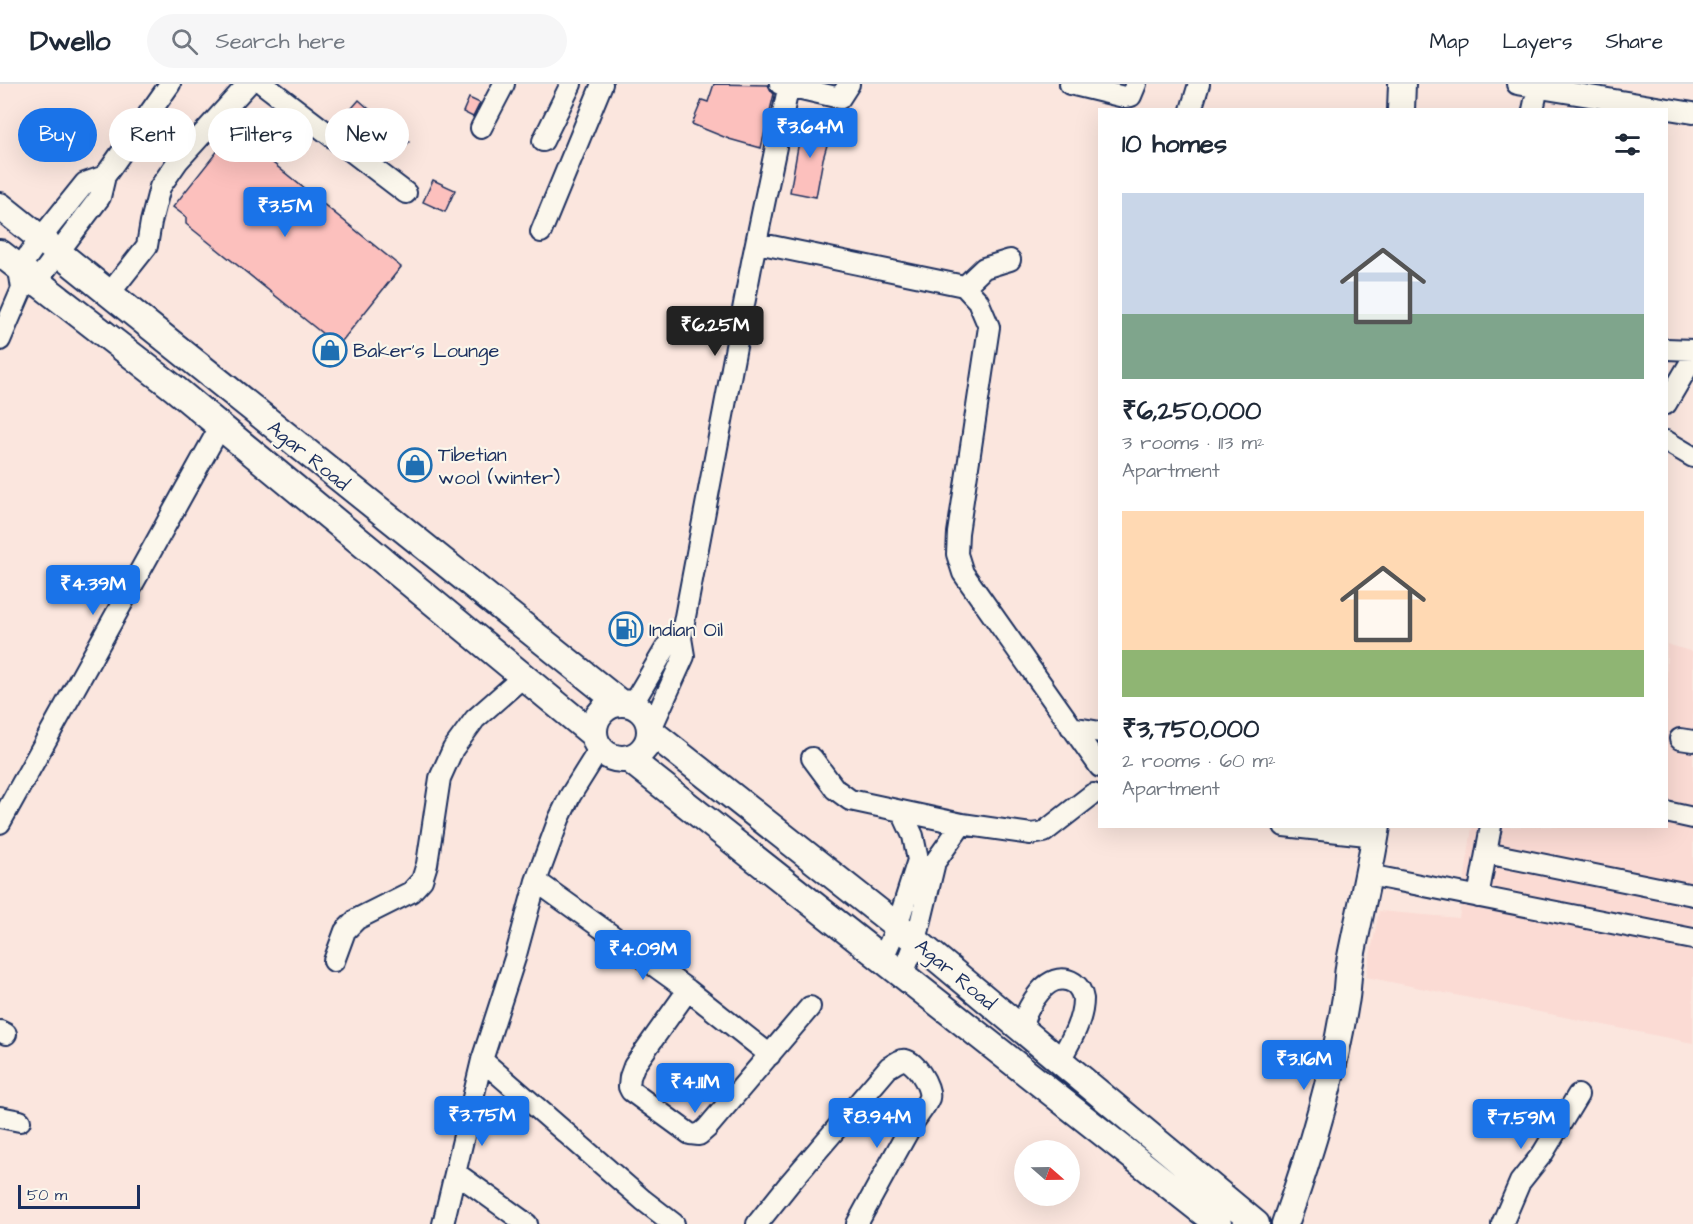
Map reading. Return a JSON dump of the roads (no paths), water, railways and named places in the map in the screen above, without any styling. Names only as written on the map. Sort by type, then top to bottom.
[{"type":"main road","points":[[1401,108],[1402,84]]},
{"type":"main road","name":"Agar Road","points":[[0,206],[626,704],[644,714],[650,730],[906,933],[1256,1224]]},
{"type":"main road","points":[[0,253],[26,280],[174,388],[524,676],[597,742],[610,757],[629,759],[638,755],[645,748],[650,730]]},
{"type":"main road","points":[[597,742],[594,726],[603,710],[626,704]]},
{"type":"main road","points":[[629,759],[1218,1224]]},
{"type":"main road","points":[[1285,1224],[1309,1157],[1325,1097],[1345,1003],[1349,964],[1369,875],[1376,831]]},
{"type":"main road","points":[[1271,1224],[1295,1158],[1333,1001],[1349,964]]},
{"type":"main road","points":[[1116,1143],[1132,1121]]},
{"type":"street","points":[[0,340],[26,280],[49,246],[85,183],[105,176],[170,84]]},
{"type":"street","points":[[109,294],[147,246],[160,187],[178,161],[248,84]]},
{"type":"street","points":[[263,84],[406,193]]},
{"type":"street","points":[[481,128],[504,84]]},
{"type":"street","points":[[543,141],[571,84]]},
{"type":"street","points":[[541,232],[602,84]]},
{"type":"street","points":[[650,730],[684,656],[681,638],[786,85],[840,98],[849,84]]},
{"type":"street","points":[[1070,84],[1124,97],[1131,96],[1136,84]]},
{"type":"street","points":[[1192,108],[1198,84]]},
{"type":"street","points":[[1517,84],[1663,108]]},
{"type":"street","points":[[1533,108],[1538,87]]},
{"type":"street","points":[[1668,109],[1693,113]]},
{"type":"street","points":[[757,243],[965,286],[978,301],[989,327],[958,533],[957,554],[963,573],[1098,764]]},
{"type":"street","points":[[965,286],[984,268],[1010,260]]},
{"type":"street","points":[[1668,349],[1693,350]]},
{"type":"street","points":[[1668,401],[1693,358]]},
{"type":"street","points":[[0,823],[220,427]]},
{"type":"street","points":[[1668,442],[1693,457]]},
{"type":"street","points":[[626,704],[667,646],[681,638]]},
{"type":"street","points":[[334,961],[345,932],[357,919],[411,892],[422,880],[427,864],[440,778],[453,749],[475,719],[524,676]]},
{"type":"street","points":[[1071,727],[1098,732]]},
{"type":"street","points":[[444,1224],[482,1060],[515,958],[536,881],[559,819],[597,742]]},
{"type":"street","points":[[812,758],[835,789],[850,800],[962,824],[1038,834],[1044,832],[1093,794]]},
{"type":"street","points":[[902,812],[926,861]]},
{"type":"street","points":[[1668,813],[1693,818]]},
{"type":"street","points":[[903,974],[906,933],[926,861],[962,824]]},
{"type":"street","points":[[1321,828],[1376,831]]},
{"type":"street","points":[[1478,897],[1491,828]]},
{"type":"street","points":[[1486,853],[1693,895]]},
{"type":"street","points":[[1369,875],[1693,939]]},
{"type":"street","points":[[536,881],[688,990],[770,1055]]},
{"type":"street","points":[[883,958],[906,933]]},
{"type":"street","points":[[1021,1028],[1031,1002],[1050,983],[1061,979],[1073,982],[1080,988],[1083,997],[1081,1012],[1074,1033],[1060,1060]]},
{"type":"street","points":[[688,990],[634,1066],[629,1087],[631,1091],[682,1130],[699,1135],[810,1007]]},
{"type":"street","points":[[482,1060],[643,1200],[674,1224]]},
{"type":"street","points":[[757,1224],[889,1067],[902,1060],[908,1061],[923,1076],[929,1087],[930,1095],[857,1224]]},
{"type":"street","points":[[1502,1224],[1520,1182],[1543,1153],[1578,1095]]},
{"type":"street","points":[[0,1117],[20,1121]]},
{"type":"street","points":[[456,1173],[527,1224]]},
{"type":"place","name":"Baker's Lounge","points":[[330,350]]},
{"type":"place","name":"Tibetian wool (winter)","points":[[415,465]]},
{"type":"place","name":"Indian Oil","points":[[626,629]]}]
